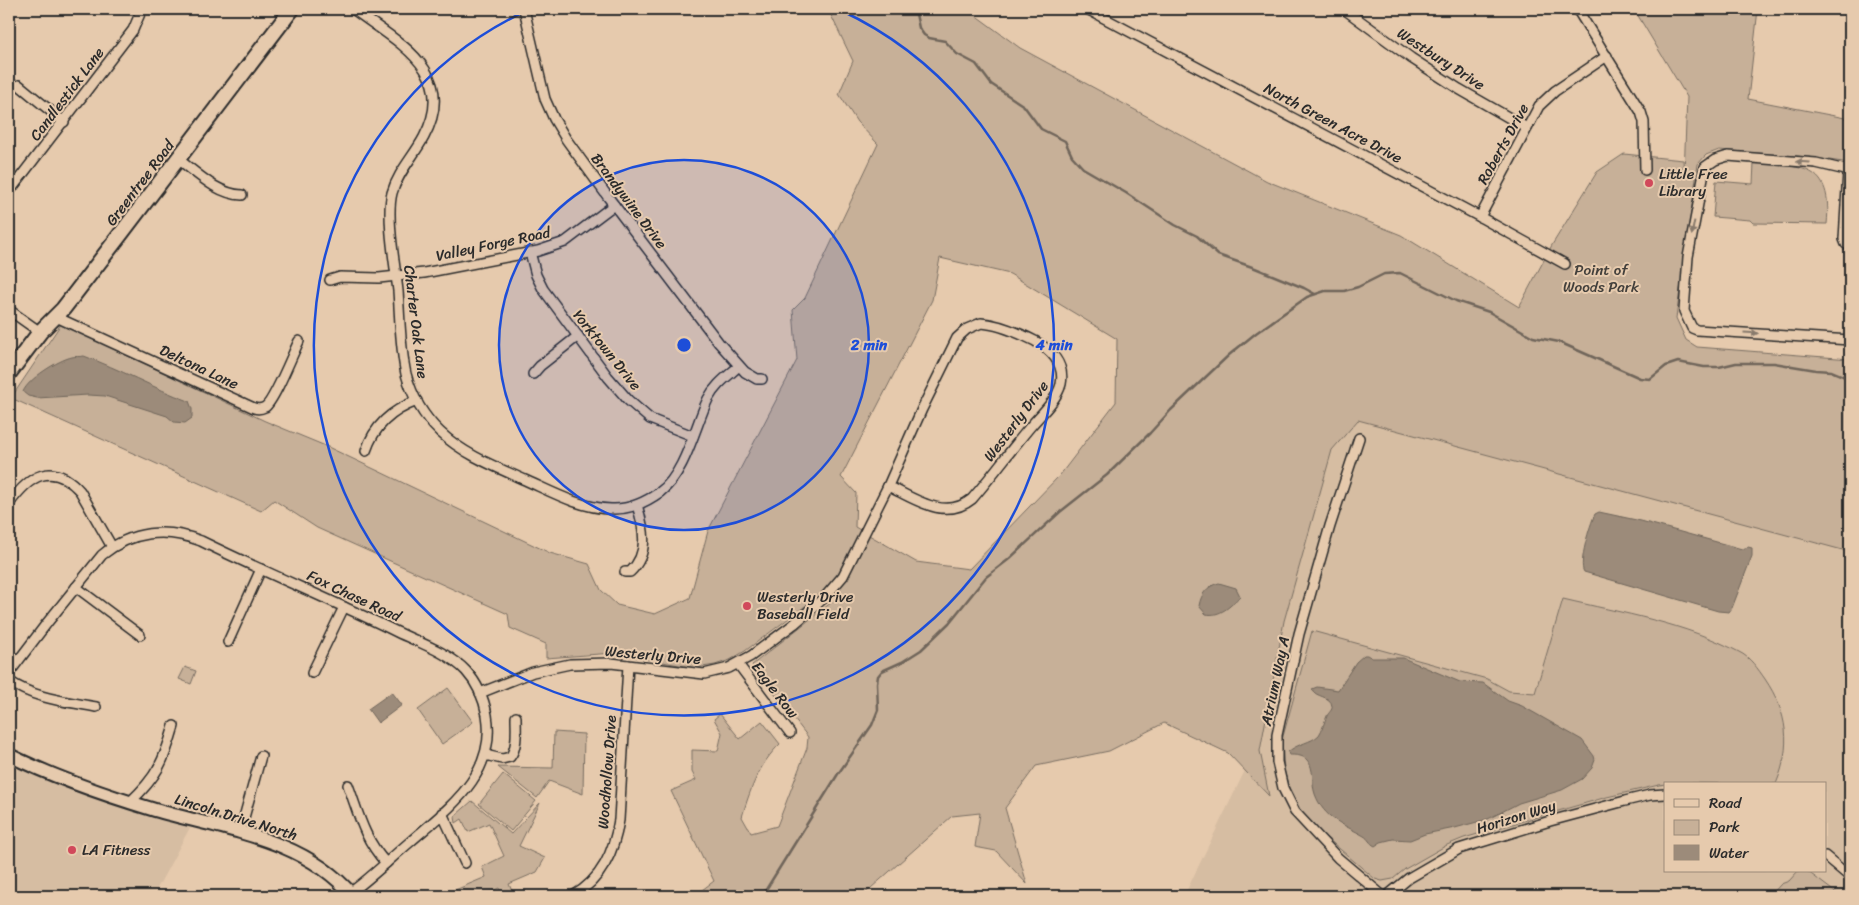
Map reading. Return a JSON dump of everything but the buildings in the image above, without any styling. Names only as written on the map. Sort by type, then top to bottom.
[{"type":"main road","name":"Greentree Road","points":[[9,373],[40,332],[62,309],[292,9]]},
{"type":"street","name":"Candlestick Lane","points":[[9,192],[133,30],[142,9]]},
{"type":"street","name":"Charter Oak Lane","points":[[353,9],[414,57],[428,73],[435,93],[436,104],[432,122],[396,184],[390,202],[404,364],[416,401],[431,422],[446,437],[463,450],[565,498],[593,507],[611,510],[637,505],[661,492],[674,476],[712,392],[739,366]]},
{"type":"street","name":"Brandywine Drive","points":[[524,9],[549,109],[576,155],[709,330],[739,366],[751,376],[762,379]]},
{"type":"street","name":"North Green Acre Drive","points":[[1087,9],[1480,216],[1565,264]]},
{"type":"street","name":"Westbury Drive","points":[[1344,9],[1411,58],[1458,89],[1527,128]]},
{"type":"street","points":[[1577,9],[1642,117],[1644,122],[1645,170]]},
{"type":"street","name":"Roberts Drive","points":[[1480,216],[1539,106],[1555,91],[1607,56]]},
{"type":"street","points":[[19,85],[64,122]]},
{"type":"street","points":[[1850,246],[1846,244],[1844,239],[1849,171],[1816,163],[1728,156],[1709,163],[1705,168],[1688,257],[1684,311],[1692,328],[1696,330],[1850,340]]},
{"type":"street","points":[[178,159],[219,189],[242,195]]},
{"type":"street","name":"Valley Forge Road","points":[[330,280],[340,277],[396,277],[449,269],[530,252],[565,242],[614,205]]},
{"type":"street","name":"Yorktown Drive","points":[[530,252],[536,275],[543,289],[614,385],[650,419],[693,436]]},
{"type":"street","points":[[9,310],[40,332]]},
{"type":"street","name":"Deltona Lane","points":[[54,316],[254,408],[260,409],[265,407],[272,397],[299,340]]},
{"type":"street","name":"Westerly Drive","points":[[480,693],[544,668],[584,664],[628,665],[704,674],[717,672],[738,664],[794,624],[815,607],[834,587],[849,564],[888,486],[922,409],[961,332],[975,325],[990,324],[1030,339],[1054,355],[1061,370],[1061,382],[1058,391],[985,483],[965,504],[954,509],[941,509],[888,486]]},
{"type":"street","points":[[533,374],[540,366],[578,336]]},
{"type":"street","points":[[366,451],[370,441],[389,414],[416,401]]},
{"type":"street","name":"Atrium Way A","points":[[1359,438],[1330,526],[1311,598],[1299,634],[1277,736],[1277,762],[1283,788],[1295,812],[1338,858],[1383,896]]},
{"type":"street","points":[[9,504],[30,480],[45,474],[60,476],[74,484],[80,491],[112,547]]},
{"type":"street","points":[[625,572],[630,572],[638,563],[644,545],[644,532],[637,505]]},
{"type":"street","name":"Fox Chase Road","points":[[9,673],[102,555],[112,547],[130,538],[141,534],[153,533],[178,534],[201,541],[446,656],[472,678],[480,693],[488,720],[487,745],[480,768],[470,784],[442,813],[352,894]]},
{"type":"street","points":[[228,642],[261,570]]},
{"type":"street","points":[[76,587],[140,635]]},
{"type":"street","points":[[312,673],[344,607]]},
{"type":"street","name":"Eagle Row","points":[[738,664],[790,733]]},
{"type":"street","name":"Woodhollow Drive","points":[[573,896],[596,877],[608,860],[615,839],[620,809],[628,665]]},
{"type":"street","points":[[9,681],[36,696],[96,707]]},
{"type":"street","points":[[485,755],[502,759],[513,754],[516,716]]},
{"type":"street","points":[[130,802],[146,788],[159,769],[174,726]]},
{"type":"street","name":"Lincoln Drive North","points":[[9,755],[78,785],[130,802],[268,840],[302,854],[332,874],[352,894]]},
{"type":"street","points":[[240,832],[261,756]]},
{"type":"street","points":[[348,785],[369,840],[386,864]]},
{"type":"street","name":"Horizon Way","points":[[1387,896],[1409,878],[1458,849],[1560,818],[1634,799],[1664,794]]},
{"type":"street","points":[[442,813],[465,863]]},
{"type":"street","points":[[1826,857],[1850,877]]},
{"type":"shaded area","points":[[1295,407],[1850,435],[1850,896],[1184,896],[1253,754]]},
{"type":"shaded area","points":[[9,755],[194,820],[153,896],[9,896]]},
{"type":"green space","name":"Point of Woods Park","points":[[828,9],[967,9],[1020,48],[1267,181],[1401,235],[1519,307],[1552,245],[1597,172],[1624,154],[1683,160],[1684,174],[1687,97],[1634,9],[1758,9],[1748,99],[1850,119],[1850,163],[1808,157],[1719,150],[1706,155],[1698,164],[1676,318],[1686,340],[1697,347],[1850,359],[1850,552],[1358,420],[1332,450],[1284,621],[1260,751],[1269,796],[1228,753],[1164,723],[1109,751],[1036,766],[1005,808],[1027,884],[996,851],[975,847],[980,813],[952,816],[862,896],[694,896],[714,881],[671,791],[696,780],[692,772],[692,750],[718,751],[722,733],[714,719],[720,714],[740,739],[762,721],[780,744],[761,769],[752,787],[742,817],[751,833],[777,826],[807,748],[808,737],[752,665],[837,598],[834,588],[828,586],[816,598],[745,651],[730,660],[715,665],[696,668],[613,653],[546,658],[546,644],[510,628],[508,614],[317,528],[274,500],[261,511],[11,398],[61,324],[265,421],[328,447],[550,553],[589,564],[601,590],[617,605],[655,614],[690,598],[708,531],[797,360],[793,310],[805,298],[878,144],[857,122],[839,94],[853,61]],"holes":[[[940,258],[1010,274],[1117,339],[1116,402],[1060,475],[969,569],[916,562],[855,527],[856,493],[841,477],[932,300]]]},
{"type":"green space","points":[[1754,163],[1800,168],[1811,172],[1819,179],[1825,189],[1828,204],[1827,224],[1753,223],[1750,220],[1713,217],[1716,181],[1753,184]]},
{"type":"green space","points":[[1563,599],[1675,626],[1697,633],[1739,652],[1747,657],[1760,671],[1779,704],[1783,717],[1786,743],[1781,770],[1777,782],[1664,782],[1664,784],[1607,797],[1464,838],[1447,845],[1405,869],[1393,879],[1382,881],[1375,879],[1314,827],[1301,813],[1292,798],[1284,770],[1282,740],[1312,631],[1487,679],[1509,691],[1535,693]]},
{"type":"green space","points":[[185,667],[196,671],[191,684],[179,679]]},
{"type":"green space","points":[[448,688],[473,722],[442,744],[418,710]]},
{"type":"green space","points":[[554,732],[584,734],[583,794],[549,781],[537,798],[498,767],[553,768]]},
{"type":"green space","points":[[503,774],[536,801],[511,831],[479,804]]},
{"type":"green space","points":[[472,801],[511,834],[540,803],[519,846],[545,858],[537,872],[509,884],[514,896],[503,896],[499,888],[481,896],[441,896],[486,877],[482,867],[504,856],[489,823],[468,832],[462,819],[456,823],[456,815]]},
{"type":"green space","points":[[1797,872],[1808,872],[1840,896],[1770,896],[1781,884],[1789,881]]},
{"type":"water","points":[[84,356],[189,401],[192,409],[192,418],[185,423],[174,422],[167,416],[105,396],[37,398],[28,396],[23,392],[31,381],[52,366],[72,357]]},
{"type":"water","points":[[1599,512],[1641,521],[1742,549],[1752,548],[1752,556],[1732,608],[1729,612],[1718,611],[1584,572],[1582,561],[1585,544],[1595,514]]},
{"type":"water","points":[[1219,583],[1236,588],[1240,596],[1221,612],[1206,614],[1199,606],[1201,598],[1208,588]]},
{"type":"water","points":[[1364,655],[1372,658],[1403,658],[1460,682],[1483,683],[1508,701],[1522,706],[1582,740],[1594,756],[1595,760],[1592,768],[1582,779],[1562,790],[1519,803],[1488,819],[1425,834],[1410,840],[1393,839],[1381,842],[1375,846],[1367,838],[1329,815],[1315,794],[1309,763],[1303,757],[1289,755],[1288,752],[1319,735],[1332,709],[1329,700],[1316,694],[1312,689],[1317,687],[1338,690],[1356,662]]},
{"type":"water","points":[[392,692],[402,705],[378,723],[368,709]]},
{"type":"waterway","points":[[915,9],[919,28],[924,35],[929,38],[945,41],[957,54],[976,64],[991,84],[1024,106],[1041,129],[1065,141],[1072,156],[1083,168],[1175,225],[1197,236],[1218,255],[1255,268],[1315,294]]},
{"type":"waterway","points":[[762,896],[838,774],[872,725],[878,710],[877,683],[878,676],[882,671],[902,662],[921,650],[949,623],[986,577],[1008,560],[1060,512],[1107,475],[1229,355],[1256,333],[1307,297],[1325,291],[1344,291],[1358,287],[1384,274],[1400,273],[1456,301],[1489,312],[1533,337],[1559,342],[1640,378],[1650,379],[1666,366],[1678,362],[1704,367],[1719,367],[1736,363],[1774,363],[1831,371],[1850,379]]},
{"type":"place","name":"Little Free Library","points":[[1649,183]]},
{"type":"place","name":"Westerly Drive Baseball Field","points":[[747,606]]},
{"type":"place","name":"LA Fitness","points":[[72,850]]}]
